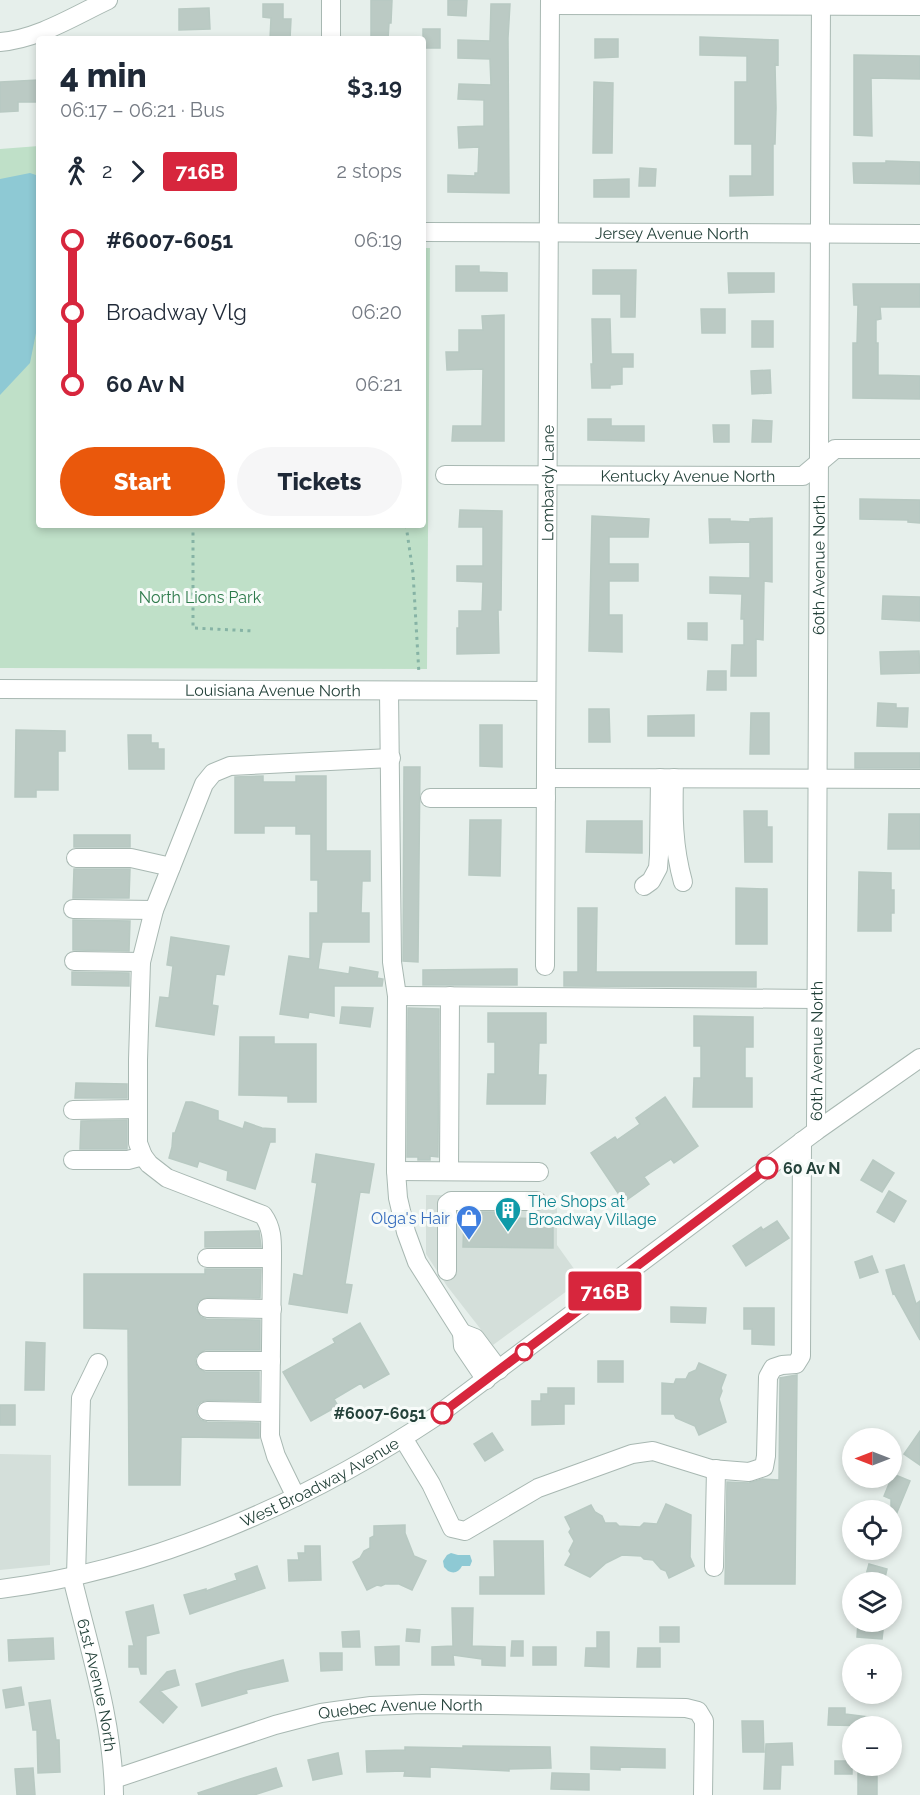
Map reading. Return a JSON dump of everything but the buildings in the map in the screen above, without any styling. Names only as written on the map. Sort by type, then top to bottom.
[{"type":"street","points":[[0,42],[14,41],[38,33],[108,0]]},
{"type":"street","points":[[331,0],[331,36]]},
{"type":"street","points":[[550,2],[821,3],[920,6]]},
{"type":"street","name":"Lombardy Lane","points":[[545,966],[550,2]]},
{"type":"street","name":"60th Avenue North","points":[[716,1470],[749,1472],[764,1467],[768,1377],[773,1368],[796,1364],[801,1356],[816,999],[821,3]]},
{"type":"street","name":"Jersey Avenue North","points":[[426,232],[920,234]]},
{"type":"street","name":"Kentucky Avenue North","points":[[445,475],[803,476],[835,449],[920,449]]},
{"type":"street","name":"Louisiana Avenue North","points":[[0,689],[546,691]]},
{"type":"street","points":[[389,691],[392,962],[397,996],[396,1171],[398,1197],[406,1232],[417,1262],[462,1333],[475,1338],[493,1375]]},
{"type":"street","points":[[296,1497],[276,1456],[270,1436],[272,1234],[269,1224],[263,1215],[167,1178],[149,1164],[138,1143],[141,962],[154,910],[204,784],[213,773],[230,766],[391,758]]},
{"type":"street","points":[[546,778],[920,779]]},
{"type":"street","points":[[667,778],[676,858],[683,882]]},
{"type":"street","points":[[644,886],[651,881],[658,868],[667,778]]},
{"type":"street","points":[[430,798],[546,798]]},
{"type":"street","points":[[76,858],[131,858],[171,867]]},
{"type":"street","points":[[73,909],[154,910]]},
{"type":"street","points":[[74,961],[141,962]]},
{"type":"street","points":[[397,996],[816,999]]},
{"type":"street","points":[[449,1172],[450,996]]},
{"type":"street","name":"West Broadway Avenue","points":[[0,1589],[74,1577],[169,1549],[229,1527],[331,1480],[404,1438],[493,1375],[809,1136],[920,1058]]},
{"type":"street","points":[[73,1110],[138,1109]]},
{"type":"street","points":[[73,1160],[128,1160],[144,1155]]},
{"type":"street","points":[[396,1171],[539,1172]]},
{"type":"street","points":[[447,1271],[447,1204],[451,1201],[537,1202]]},
{"type":"street","points":[[207,1258],[272,1258]]},
{"type":"street","points":[[207,1308],[272,1309]]},
{"type":"street","points":[[206,1361],[271,1361]]},
{"type":"street","name":"61st Avenue North","points":[[98,1363],[81,1398],[74,1577],[111,1749],[114,1787]]},
{"type":"street","points":[[207,1411],[270,1412]]},
{"type":"street","points":[[404,1438],[452,1528],[465,1531],[538,1488],[632,1454],[653,1451],[716,1470],[714,1567]]},
{"type":"street","name":"Quebec Avenue North","points":[[114,1787],[275,1725],[321,1713],[370,1706],[422,1704],[686,1708],[698,1711],[704,1721],[703,1795]]},
{"type":"path","points":[[193,528],[193,628],[253,631]]},
{"type":"path","points":[[406,528],[418,629],[419,691]]},
{"type":"shaded area","points":[[426,1195],[557,1196],[557,1245],[582,1280],[493,1345],[447,1286],[426,1254]]},
{"type":"shaded area","points":[[0,1454],[51,1455],[50,1565],[0,1570]]},
{"type":"green space","name":"North Lions Park","points":[[36,146],[36,528],[426,528],[426,248],[430,248],[427,669],[0,668],[0,149]]},
{"type":"water","points":[[30,173],[36,175],[36,333],[30,363],[0,395],[0,179]]},
{"type":"water","points":[[451,1553],[470,1555],[472,1561],[470,1566],[462,1566],[454,1572],[448,1571],[443,1561]]},
{"type":"bus line","name":"716B","points":[[442,1413],[767,1168]]},
{"type":"place","name":"60 Av N","points":[[767,1168]]},
{"type":"place","name":"The Shops at Broadway Village","points":[[508,1233]]},
{"type":"place","name":"Olga's Hair","points":[[469,1241]]},
{"type":"place","name":"#6007-6051","points":[[442,1413]]}]
